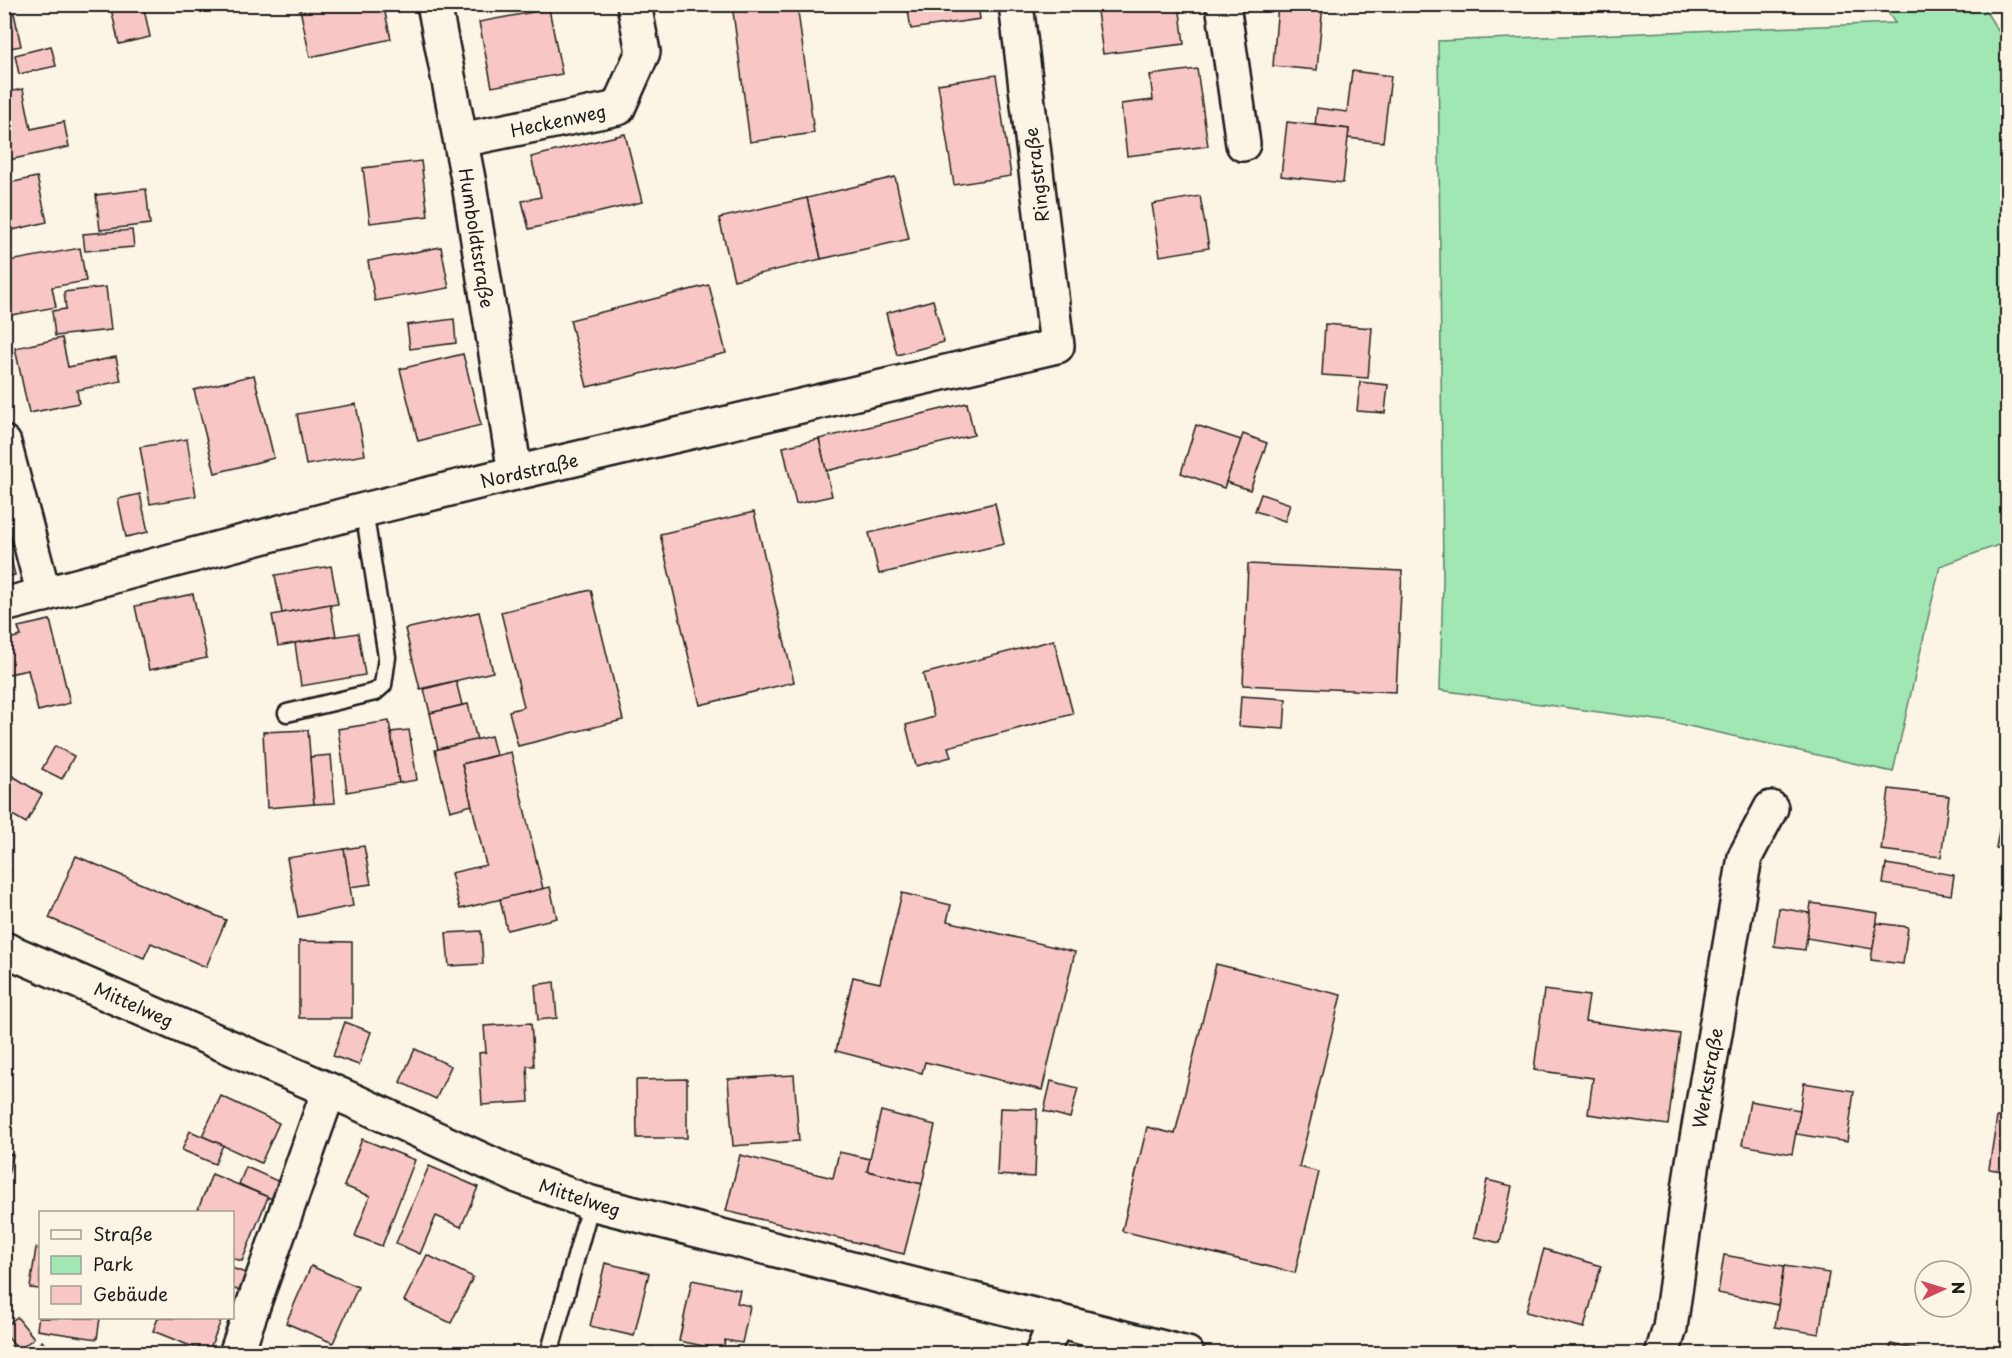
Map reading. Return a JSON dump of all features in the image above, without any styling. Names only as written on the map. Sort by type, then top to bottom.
[{"type":"street","name":"Humboldtstraße","points":[[434,4],[461,140],[515,473]]},
{"type":"street","name":"Heckenweg","points":[[461,140],[618,108],[643,52],[634,4]]},
{"type":"street","name":"Ringstraße","points":[[1016,4],[1057,346]]},
{"type":"street","points":[[1223,4],[1243,144]]},
{"type":"street","name":"Nordstraße","points":[[4,605],[364,510],[1057,346]]},
{"type":"street","points":[[4,443],[44,596]]},
{"type":"street","name":"Werkstraße","points":[[1662,1353],[1670,1328],[1692,1168],[1745,857],[1771,808]]},
{"type":"street","name":"Mittelweg","points":[[4,949],[329,1090],[515,1175],[591,1203],[1187,1353]]},
{"type":"street","points":[[236,1353],[329,1090]]},
{"type":"street","points":[[1042,1353],[1056,1320]]},
{"type":"lane","points":[[287,713],[375,692],[383,685],[387,657],[364,510]]},
{"type":"lane","points":[[549,1353],[591,1203]]},
{"type":"green space","points":[[1883,5],[1982,5],[2007,45],[2007,542],[1940,566],[1893,772],[1671,722],[1440,690],[1443,580],[1438,41],[1895,23]]},
{"type":"building","points":[[110,4],[143,4],[150,37],[119,44]]},
{"type":"building","points":[[299,4],[383,4],[391,39],[310,57]]},
{"type":"building","points":[[732,4],[797,4],[814,133],[750,142]]},
{"type":"building","points":[[907,4],[978,4],[980,19],[911,29]]},
{"type":"building","points":[[1096,4],[1179,4],[1184,44],[1103,54]]},
{"type":"building","points":[[1278,4],[1323,4],[1317,70],[1273,66]]},
{"type":"building","points":[[549,9],[562,74],[492,87],[479,22]]},
{"type":"building","points":[[14,13],[21,46],[4,49],[4,16]]},
{"type":"building","points":[[51,46],[56,66],[19,74],[15,55]]},
{"type":"building","points":[[1197,69],[1208,146],[1127,156],[1121,104],[1153,100],[1150,75]]},
{"type":"building","points":[[1352,71],[1391,76],[1383,142],[1348,138],[1349,129],[1315,125],[1317,108],[1347,112]]},
{"type":"building","points":[[996,75],[1011,176],[954,185],[938,84]]},
{"type":"building","points":[[23,89],[31,129],[64,122],[69,147],[4,161],[4,93]]},
{"type":"building","points":[[1287,122],[1349,129],[1343,183],[1281,176]]},
{"type":"building","points":[[625,134],[642,202],[529,229],[522,201],[541,197],[531,157]]},
{"type":"building","points":[[421,161],[428,216],[370,223],[363,168]]},
{"type":"building","points":[[37,177],[47,222],[4,232],[4,184]]},
{"type":"building","points":[[895,177],[909,239],[821,259],[807,198]]},
{"type":"building","points":[[146,189],[150,224],[100,230],[96,195]]},
{"type":"building","points":[[1200,196],[1209,248],[1160,256],[1152,204]]},
{"type":"building","points":[[807,198],[821,259],[734,280],[719,218]]},
{"type":"building","points":[[132,230],[134,247],[85,251],[83,234]]},
{"type":"building","points":[[441,247],[449,288],[375,301],[368,261]]},
{"type":"building","points":[[80,248],[86,281],[52,287],[56,307],[7,316],[4,301],[4,262]]},
{"type":"building","points":[[709,285],[726,353],[587,387],[570,320]]},
{"type":"building","points":[[106,287],[111,330],[55,336],[52,311],[66,309],[64,292]]},
{"type":"building","points":[[933,300],[944,342],[897,355],[886,313]]},
{"type":"building","points":[[454,319],[456,343],[410,349],[407,325]]},
{"type":"building","points":[[1325,324],[1372,328],[1368,378],[1322,375]]},
{"type":"building","points":[[62,338],[68,367],[116,357],[121,381],[77,390],[79,403],[29,413],[15,348]]},
{"type":"building","points":[[463,354],[481,425],[418,441],[400,369]]},
{"type":"building","points":[[254,375],[274,458],[215,473],[194,390]]},
{"type":"building","points":[[1360,382],[1388,385],[1385,413],[1357,411]]},
{"type":"building","points":[[967,403],[974,435],[826,471],[819,439]]},
{"type":"building","points":[[356,404],[365,455],[306,465],[297,414]]},
{"type":"building","points":[[1196,425],[1241,440],[1224,488],[1181,473]]},
{"type":"building","points":[[1243,434],[1267,443],[1250,490],[1226,482]]},
{"type":"building","points":[[187,439],[196,496],[150,504],[140,447]]},
{"type":"building","points":[[819,439],[832,496],[796,504],[783,447]]},
{"type":"building","points":[[140,494],[148,532],[126,537],[118,499]]},
{"type":"building","points":[[1261,494],[1290,504],[1285,521],[1255,511]]},
{"type":"building","points":[[995,503],[1004,544],[879,574],[869,533]]},
{"type":"building","points":[[754,512],[794,682],[700,705],[660,534]]},
{"type":"building","points":[[4,531],[15,575],[4,578]]},
{"type":"building","points":[[1248,564],[1402,571],[1396,692],[1243,685]]},
{"type":"building","points":[[331,566],[338,604],[282,613],[275,575]]},
{"type":"building","points":[[591,590],[623,720],[518,746],[509,711],[524,707],[501,612]]},
{"type":"building","points":[[193,594],[207,658],[149,670],[135,606]]},
{"type":"building","points":[[330,604],[336,636],[278,646],[272,615]]},
{"type":"building","points":[[479,612],[493,672],[420,689],[405,629]]},
{"type":"building","points":[[50,620],[70,703],[38,711],[28,670],[4,675],[4,640],[21,636],[18,627]]},
{"type":"building","points":[[358,633],[365,675],[301,686],[295,643]]},
{"type":"building","points":[[1054,640],[1073,714],[948,747],[951,757],[916,766],[906,725],[934,717],[923,674]]},
{"type":"building","points":[[456,681],[462,705],[430,713],[424,689]]},
{"type":"building","points":[[1241,696],[1286,699],[1284,729],[1239,726]]},
{"type":"building","points":[[468,704],[477,740],[438,749],[430,713]]},
{"type":"building","points":[[389,721],[399,783],[347,792],[338,729]]},
{"type":"building","points":[[308,730],[314,804],[267,808],[263,732]]},
{"type":"building","points":[[409,730],[417,780],[399,783],[391,732]]},
{"type":"building","points":[[491,736],[496,755],[462,764],[472,805],[450,811],[435,750]]},
{"type":"building","points":[[55,746],[74,756],[62,779],[42,769]]},
{"type":"building","points":[[511,752],[543,889],[460,909],[451,873],[486,865],[462,764]]},
{"type":"building","points":[[331,755],[335,803],[314,804],[310,757]]},
{"type":"building","points":[[8,773],[42,794],[26,823],[4,810],[4,779]]},
{"type":"building","points":[[2008,779],[2008,850],[1996,848]]},
{"type":"building","points":[[1889,789],[1949,796],[1941,857],[1881,850]]},
{"type":"building","points":[[364,846],[371,884],[350,887],[344,849]]},
{"type":"building","points":[[344,849],[353,906],[298,917],[287,858]]},
{"type":"building","points":[[76,856],[226,920],[206,967],[151,943],[144,958],[49,918]]},
{"type":"building","points":[[1886,864],[1954,875],[1951,895],[1883,884]]},
{"type":"building","points":[[4,869],[11,871],[4,885]]},
{"type":"building","points":[[550,887],[557,918],[507,930],[500,899]]},
{"type":"building","points":[[902,893],[951,905],[947,921],[1075,952],[1042,1090],[925,1062],[922,1073],[836,1051],[853,977],[880,983]]},
{"type":"building","points":[[1811,903],[1878,913],[1873,949],[1806,938]]},
{"type":"building","points":[[1779,908],[1810,913],[1805,950],[1774,946]]},
{"type":"building","points":[[1877,923],[1908,927],[1903,964],[1871,960]]},
{"type":"building","points":[[481,931],[483,964],[449,966],[446,933]]},
{"type":"building","points":[[299,941],[352,942],[352,1018],[299,1018]]},
{"type":"building","points":[[1216,964],[1341,995],[1299,1167],[1319,1172],[1295,1273],[1122,1231],[1147,1127],[1175,1134]]},
{"type":"building","points":[[554,982],[557,1018],[538,1020],[535,985]]},
{"type":"building","points":[[1544,990],[1589,996],[1585,1021],[1680,1034],[1668,1125],[1588,1114],[1593,1078],[1534,1070]]},
{"type":"building","points":[[345,1022],[371,1032],[359,1065],[333,1056]]},
{"type":"building","points":[[531,1023],[534,1066],[527,1066],[529,1102],[482,1105],[479,1053],[486,1052],[484,1026]]},
{"type":"building","points":[[415,1049],[451,1066],[436,1099],[400,1082]]},
{"type":"building","points":[[794,1075],[799,1141],[733,1146],[728,1079]]},
{"type":"building","points":[[687,1079],[687,1138],[637,1138],[636,1080]]},
{"type":"building","points":[[1051,1081],[1078,1088],[1070,1118],[1044,1111]]},
{"type":"building","points":[[1804,1083],[1854,1091],[1847,1142],[1796,1134]]},
{"type":"building","points":[[221,1096],[279,1123],[261,1163],[202,1136]]},
{"type":"building","points":[[1750,1101],[1800,1110],[1792,1154],[1742,1145]]},
{"type":"building","points":[[1000,1108],[1037,1109],[1035,1177],[997,1175]]},
{"type":"building","points":[[881,1111],[935,1125],[922,1184],[867,1171]]},
{"type":"building","points":[[1997,1117],[2008,1118],[2008,1172],[1989,1169]]},
{"type":"building","points":[[190,1131],[223,1145],[215,1164],[182,1150]]},
{"type":"building","points":[[362,1139],[415,1160],[382,1246],[355,1236],[370,1196],[344,1186]]},
{"type":"building","points":[[839,1152],[870,1159],[867,1171],[922,1184],[904,1254],[726,1211],[740,1155],[833,1178]]},
{"type":"building","points":[[4,1153],[13,1155],[4,1190]]},
{"type":"building","points":[[429,1166],[478,1187],[461,1227],[436,1216],[420,1254],[396,1243]]},
{"type":"building","points":[[246,1167],[282,1183],[274,1200],[239,1184]]},
{"type":"building","points":[[212,1174],[268,1197],[242,1261],[234,1259],[234,1211],[197,1211]]},
{"type":"building","points":[[1487,1180],[1512,1186],[1500,1243],[1474,1237]]},
{"type":"building","points":[[36,1248],[39,1249],[39,1289],[30,1288]]},
{"type":"building","points":[[1544,1249],[1601,1266],[1584,1328],[1526,1312]]},
{"type":"building","points":[[427,1255],[473,1277],[451,1323],[404,1301]]},
{"type":"building","points":[[1724,1255],[1784,1266],[1778,1305],[1718,1293]]},
{"type":"building","points":[[605,1263],[649,1273],[634,1336],[590,1326]]},
{"type":"building","points":[[311,1266],[358,1287],[333,1343],[286,1323]]},
{"type":"building","points":[[1784,1266],[1829,1273],[1819,1334],[1775,1327]]},
{"type":"building","points":[[234,1269],[248,1274],[240,1291],[234,1289]]},
{"type":"building","points":[[692,1280],[740,1290],[737,1303],[750,1306],[742,1343],[725,1340],[723,1350],[679,1341]]},
{"type":"building","points":[[39,1313],[39,1319],[100,1319],[97,1339],[37,1330]]},
{"type":"building","points":[[17,1317],[34,1338],[19,1350],[4,1333],[4,1327]]},
{"type":"building","points":[[158,1319],[222,1319],[208,1353],[153,1331]]},
{"type":"building","points":[[42,1341],[52,1354],[27,1354]]},
{"type":"building","points":[[1891,1344],[1935,1354],[1889,1354]]},
{"type":"building","points":[[4,1345],[14,1348],[12,1354],[4,1354]]},
{"type":"building","points":[[651,1347],[672,1354],[649,1354]]},
{"type":"building","points":[[1715,1348],[1740,1354],[1714,1354]]}]
